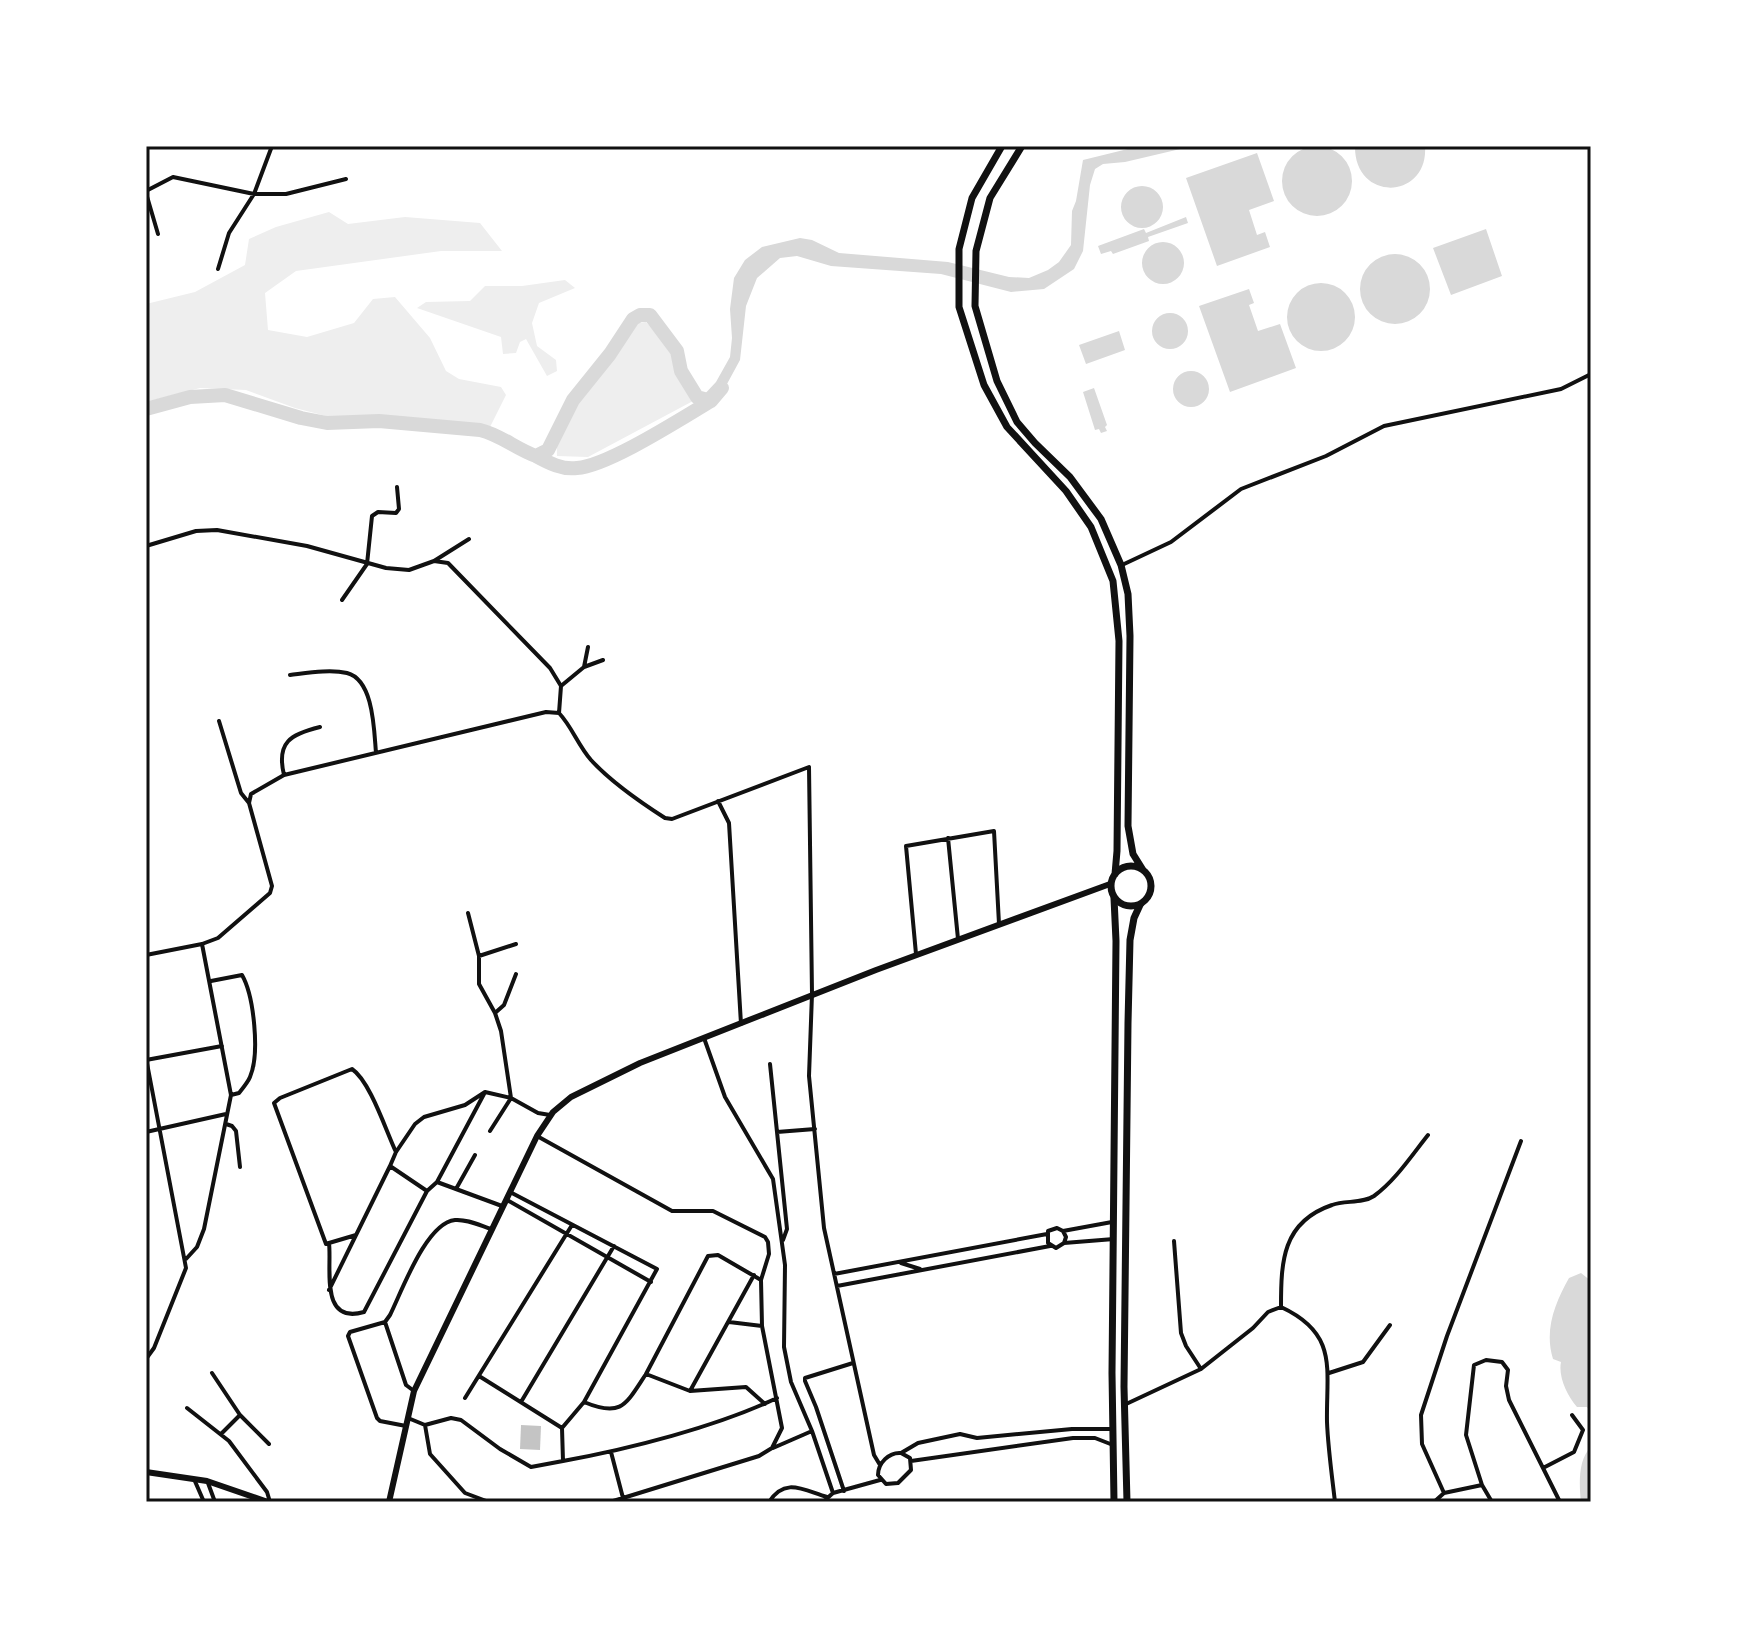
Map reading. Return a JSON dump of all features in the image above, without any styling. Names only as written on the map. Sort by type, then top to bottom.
[{"type":"main road","points":[[1002,146],[972,198],[959,249],[959,307],[984,385],[1007,427],[1066,491],[1091,527],[1113,581],[1119,641],[1117,851],[1115,874],[1110,884],[1114,898],[1116,941],[1114,1502]]},
{"type":"main road","points":[[1022,146],[990,198],[976,251],[975,306],[997,381],[1017,422],[1070,477],[1094,509],[1121,565],[1128,594],[1130,636],[1128,826],[1133,854],[1148,875],[1152,888],[1134,918],[1130,940],[1124,1405],[1127,1502]]},
{"type":"main road","points":[[1115,874],[1125,867],[1143,870]]},
{"type":"main road","points":[[389,1502],[414,1391],[537,1136],[550,1115],[571,1097],[640,1063],[812,994],[1110,884]]},
{"type":"main road","points":[[1114,898],[1126,907],[1140,905]]},
{"type":"main road","points":[[146,1472],[207,1481],[269,1502]]},
{"type":"street","points":[[218,269],[229,233],[254,194],[272,146]]},
{"type":"street","points":[[158,234],[146,192],[173,177],[254,194],[286,194],[346,179]]},
{"type":"street","points":[[1121,565],[1161,549],[1241,489],[1326,456],[1384,426],[1561,389],[1591,374]]},
{"type":"street","points":[[342,600],[367,564],[372,516],[378,512],[396,513],[399,509],[397,487]]},
{"type":"street","points":[[146,546],[196,531],[217,530],[307,546],[367,564],[409,570],[434,561],[469,539]]},
{"type":"street","points":[[434,561],[448,563],[456,569],[550,668],[561,686],[559,713],[593,762],[665,818],[672,819],[809,767],[812,994],[809,1076],[824,1228],[874,1455],[880,1465]]},
{"type":"street","points":[[584,667],[588,647]]},
{"type":"street","points":[[561,686],[584,667],[603,660]]},
{"type":"street","points":[[290,675],[347,673],[359,681],[371,702],[376,753]]},
{"type":"street","points":[[249,803],[251,794],[284,775],[546,712],[559,713]]},
{"type":"street","points":[[146,955],[218,938],[270,893],[272,886],[249,803],[241,793],[219,721]]},
{"type":"street","points":[[284,775],[281,764],[287,741],[298,733],[320,727]]},
{"type":"street","points":[[718,801],[729,823],[741,1024]]},
{"type":"street","points":[[916,955],[906,846],[994,831],[999,924]]},
{"type":"street","points":[[948,838],[958,939]]},
{"type":"street","points":[[468,913],[479,956],[479,984],[501,1031],[511,1098],[490,1131]]},
{"type":"street","points":[[186,1259],[197,1247],[204,1229],[231,1095],[202,944]]},
{"type":"street","points":[[479,956],[516,944]]},
{"type":"street","points":[[495,1013],[504,1005],[516,974]]},
{"type":"street","points":[[211,981],[242,975],[248,991],[256,1042],[255,1058],[250,1077],[239,1093],[231,1095]]},
{"type":"street","points":[[704,1038],[725,1097],[773,1179],[785,1265],[784,1347],[791,1382],[833,1493]]},
{"type":"street","points":[[146,1359],[154,1348],[184,1277],[186,1259],[181,1249],[146,1059],[222,1046]]},
{"type":"street","points":[[770,1064],[787,1229],[782,1244]]},
{"type":"street","points":[[356,1235],[326,1244],[274,1103],[352,1069],[357,1071],[396,1152]]},
{"type":"street","points":[[329,1243],[328,1292],[343,1311],[354,1315],[364,1312],[427,1191],[437,1182],[485,1092]]},
{"type":"street","points":[[328,1292],[396,1152],[415,1124],[424,1117],[465,1105],[485,1092],[511,1098],[538,1113],[550,1115]]},
{"type":"street","points":[[146,1132],[226,1114]]},
{"type":"street","points":[[226,1124],[236,1131],[240,1167]]},
{"type":"street","points":[[777,1132],[815,1129]]},
{"type":"street","points":[[1281,1307],[1281,1276],[1291,1234],[1333,1204],[1372,1197],[1428,1135]]},
{"type":"street","points":[[537,1136],[672,1211],[713,1211],[765,1237],[769,1254],[761,1280],[762,1326],[782,1428],[772,1448]]},
{"type":"street","points":[[1444,1493],[1422,1444],[1421,1415],[1447,1336],[1521,1141]]},
{"type":"street","points":[[456,1189],[475,1155]]},
{"type":"street","points":[[390,1166],[427,1191]]},
{"type":"street","points":[[437,1182],[506,1199],[572,1225],[657,1269],[584,1402],[562,1428],[563,1461]]},
{"type":"street","points":[[506,1199],[651,1282]]},
{"type":"street","points":[[406,1426],[377,1418],[348,1336],[350,1332],[385,1322],[430,1236],[444,1223],[467,1220],[491,1229]]},
{"type":"street","points":[[834,1274],[1047,1234],[1054,1228],[1063,1231],[1114,1222]]},
{"type":"street","points":[[465,1398],[572,1225]]},
{"type":"street","points":[[837,1286],[1050,1246],[1059,1247],[1066,1237],[1063,1231]]},
{"type":"street","points":[[1047,1234],[1050,1246]]},
{"type":"street","points":[[1064,1243],[1114,1239]]},
{"type":"street","points":[[1174,1241],[1181,1333],[1201,1369]]},
{"type":"street","points":[[521,1402],[614,1245]]},
{"type":"street","points":[[584,1402],[598,1408],[626,1405],[646,1374],[708,1256],[718,1255],[761,1280]]},
{"type":"street","points":[[899,1262],[921,1269]]},
{"type":"street","points":[[690,1391],[754,1275]]},
{"type":"street","points":[[1124,1405],[1201,1369],[1253,1328],[1268,1312],[1281,1307],[1298,1315],[1315,1329],[1325,1347],[1329,1373],[1327,1422],[1335,1502]]},
{"type":"street","points":[[385,1322],[406,1385],[414,1391]]},
{"type":"street","points":[[728,1322],[762,1326]]},
{"type":"street","points":[[1329,1373],[1363,1362],[1390,1325]]},
{"type":"street","points":[[1492,1502],[1482,1485],[1466,1435],[1474,1365],[1486,1360],[1502,1362],[1508,1370],[1506,1386],[1509,1400],[1560,1502]]},
{"type":"street","points":[[844,1491],[805,1378],[854,1363]]},
{"type":"street","points":[[212,1373],[240,1415],[269,1444]]},
{"type":"street","points":[[646,1374],[690,1391],[746,1387],[765,1404]]},
{"type":"street","points":[[479,1376],[562,1428]]},
{"type":"street","points":[[408,1418],[425,1425],[451,1418],[461,1420],[531,1467],[611,1452],[732,1417],[777,1398]]},
{"type":"street","points":[[187,1408],[221,1434],[267,1492],[269,1502]]},
{"type":"street","points":[[221,1434],[240,1415]]},
{"type":"street","points":[[1543,1468],[1574,1452],[1583,1430],[1572,1415]]},
{"type":"street","points":[[425,1425],[430,1454],[465,1493],[489,1502]]},
{"type":"street","points":[[911,1461],[910,1473],[898,1483],[889,1485],[880,1480],[880,1465],[891,1454],[901,1453],[918,1443],[960,1434],[980,1438],[1072,1429],[1113,1429]]},
{"type":"street","points":[[610,1502],[759,1456],[812,1431]]},
{"type":"street","points":[[901,1453],[911,1461],[1062,1439],[1095,1438],[1113,1445]]},
{"type":"street","points":[[611,1452],[623,1498]]},
{"type":"street","points":[[194,1479],[204,1502]]},
{"type":"street","points":[[769,1502],[776,1490],[788,1486],[825,1499],[833,1493],[880,1480]]},
{"type":"street","points":[[207,1481],[215,1502]]},
{"type":"street","points":[[1434,1502],[1444,1493],[1482,1485]]},
{"type":"shaded area","points":[[1140,146],[1193,146],[1103,164],[1095,169],[1090,185],[1083,251],[1074,269],[1044,289],[1011,292],[941,274],[831,266],[797,256],[780,258],[757,278],[746,306],[740,360],[721,395],[711,401],[701,398],[716,382],[730,357],[730,309],[734,278],[745,260],[762,247],[800,238],[812,240],[839,253],[948,262],[1009,277],[1029,278],[1059,262],[1071,245],[1072,211],[1083,160]]},
{"type":"shaded area","points":[[1317,146],[1342,156],[1352,181],[1342,206],[1317,216],[1292,206],[1282,181],[1292,156]]},
{"type":"shaded area","points":[[1355,146],[1425,146],[1423,164],[1416,177],[1404,185],[1391,188],[1378,185],[1366,178],[1358,165]]},
{"type":"shaded area","points":[[1257,153],[1274,201],[1249,210],[1257,235],[1265,232],[1270,247],[1217,266],[1186,178]]},
{"type":"shaded area","points":[[1142,186],[1157,192],[1163,207],[1157,222],[1142,228],[1127,222],[1121,207],[1127,192]]},
{"type":"shaded area","points":[[329,212],[348,224],[405,217],[480,223],[502,251],[441,251],[296,271],[265,293],[268,330],[307,337],[354,323],[373,299],[395,297],[430,338],[446,371],[459,379],[501,387],[506,395],[490,427],[385,416],[326,416],[246,390],[200,388],[146,402],[146,304],[195,292],[245,265],[249,239],[276,227]]},
{"type":"shaded area","points":[[1186,217],[1188,223],[1148,237],[1149,241],[1113,254],[1111,251],[1101,254],[1098,246],[1144,229],[1146,233]]},
{"type":"shaded area","points":[[1486,229],[1502,276],[1451,295],[1433,248]]},
{"type":"shaded area","points":[[1163,242],[1178,248],[1184,263],[1178,278],[1163,284],[1148,278],[1142,263],[1148,248]]},
{"type":"shaded area","points":[[1395,254],[1420,264],[1430,289],[1420,314],[1395,324],[1370,314],[1360,289],[1370,264]]},
{"type":"shaded area","points":[[565,280],[575,288],[539,303],[532,323],[537,346],[556,360],[557,371],[547,376],[526,339],[520,342],[516,353],[503,354],[501,337],[417,308],[426,302],[470,301],[485,286],[522,286]]},
{"type":"shaded area","points":[[1314,283],[1328,283],[1340,288],[1350,298],[1355,317],[1350,336],[1340,346],[1328,351],[1314,351],[1302,346],[1292,336],[1287,324],[1287,310],[1292,298],[1302,288]]},
{"type":"shaded area","points":[[1249,289],[1254,303],[1249,305],[1258,331],[1280,324],[1296,368],[1230,392],[1199,306]]},
{"type":"shaded area","points":[[1170,313],[1183,318],[1188,331],[1183,344],[1170,349],[1157,344],[1152,331],[1157,318]]},
{"type":"shaded area","points":[[646,322],[674,353],[680,375],[693,401],[588,457],[557,456],[559,439],[574,403],[636,323]]},
{"type":"shaded area","points":[[1119,331],[1125,350],[1086,364],[1079,345]]},
{"type":"shaded area","points":[[1191,371],[1204,376],[1209,389],[1204,402],[1191,407],[1178,402],[1173,389],[1178,376]]},
{"type":"shaded area","points":[[1094,388],[1107,425],[1107,431],[1101,433],[1099,429],[1095,430],[1083,392]]},
{"type":"shaded area","points":[[1581,1273],[1591,1281],[1591,1413],[1587,1407],[1577,1407],[1570,1397],[1562,1379],[1561,1362],[1553,1359],[1550,1338],[1552,1317],[1564,1287],[1569,1278]]},
{"type":"shaded area","points":[[1591,1447],[1591,1502],[1581,1502],[1582,1465]]},
{"type":"building","points":[[521,1425],[541,1426],[540,1450],[520,1449]]},
{"type":"waterway","points":[[146,409],[190,397],[225,395],[327,423],[379,421],[480,430],[536,456],[548,450],[573,400],[633,319],[640,315],[650,315],[677,351],[681,371],[697,397],[711,401],[722,388]]},
{"type":"waterway","points":[[536,456],[566,468],[590,465],[645,440],[711,401]]}]
